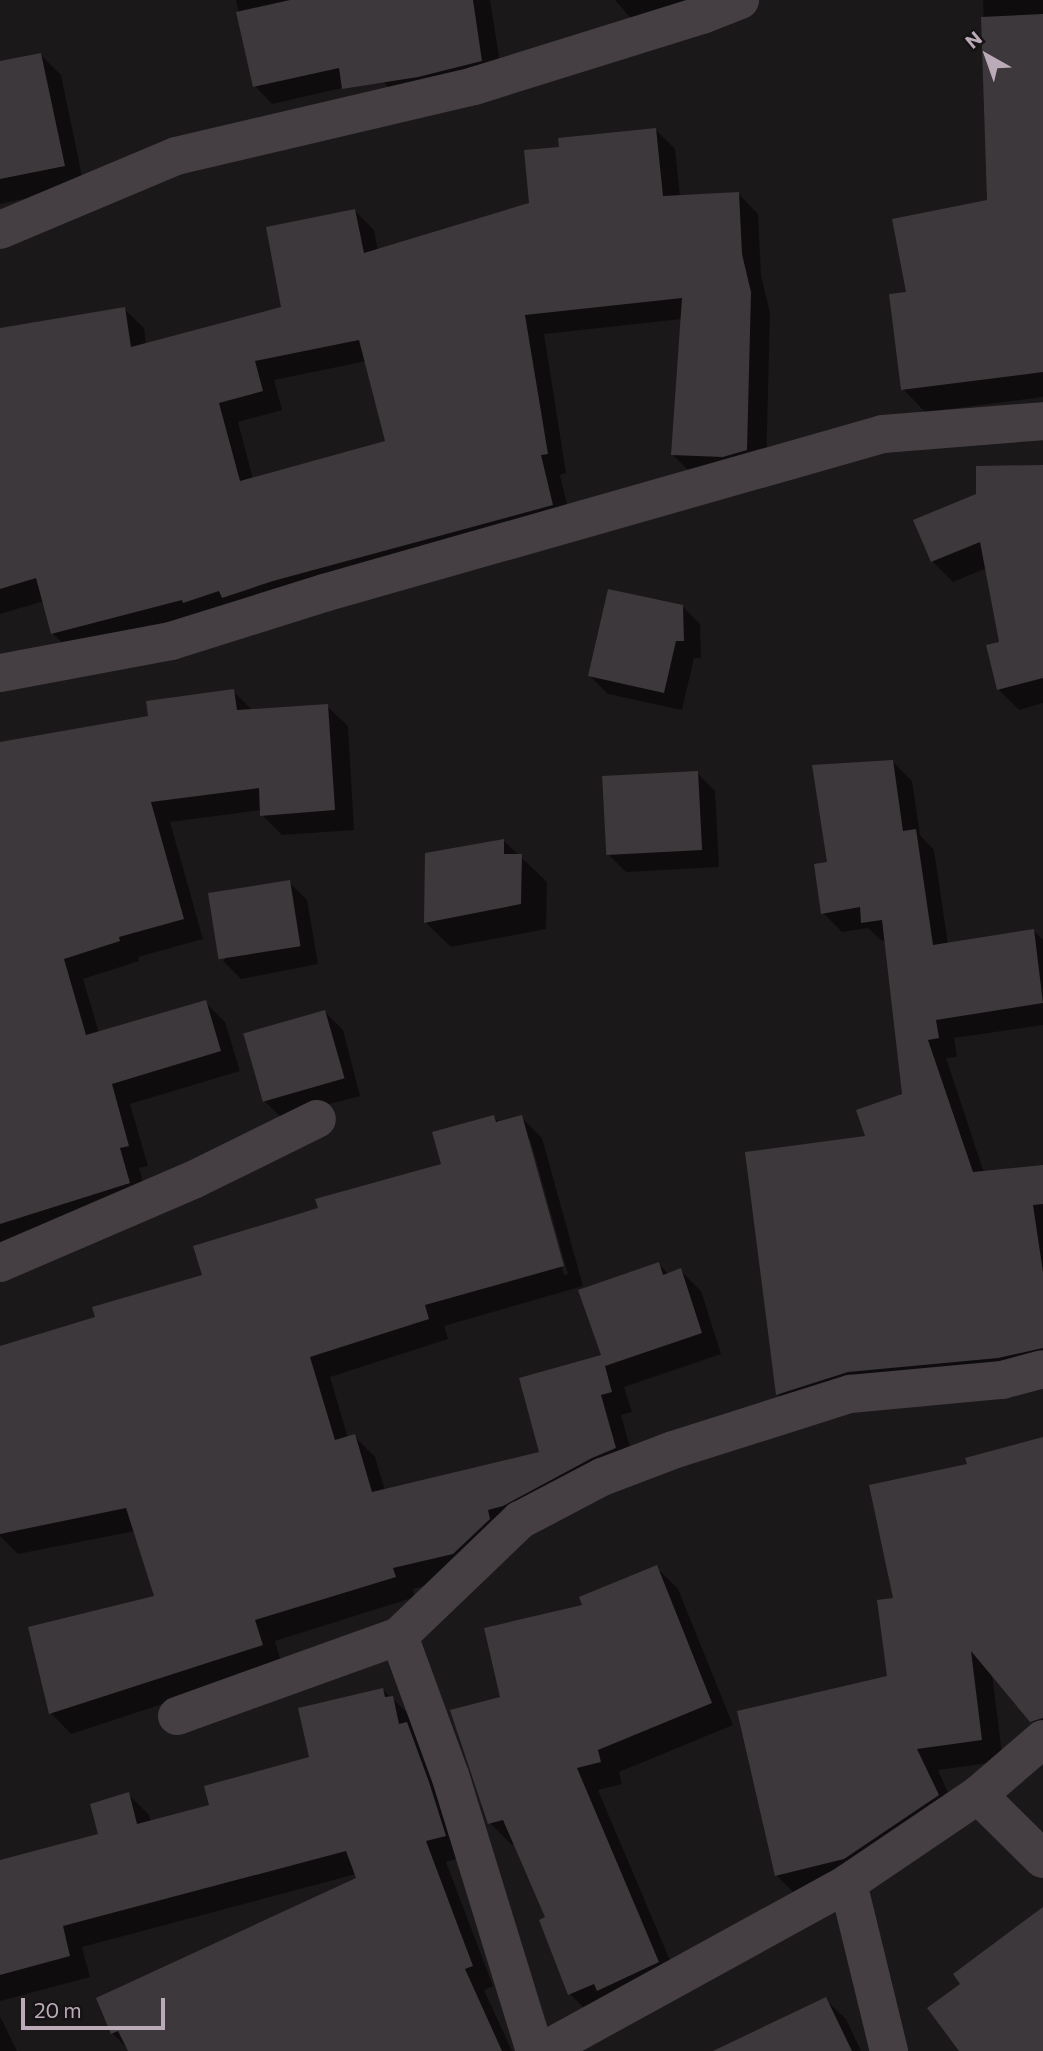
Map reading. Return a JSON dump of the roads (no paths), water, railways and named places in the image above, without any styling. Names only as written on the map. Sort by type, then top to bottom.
[{"type":"street","points":[[0,230],[176,156],[474,86],[702,15],[740,0]]},
{"type":"street","points":[[0,673],[171,641],[324,593],[883,433],[1043,421]]},
{"type":"street","points":[[0,1263],[193,1180],[317,1119]]},
{"type":"street","points":[[177,1716],[399,1636],[520,1520],[602,1477],[673,1450],[850,1394],[1002,1380],[1043,1369]]},
{"type":"street","points":[[399,1636],[450,1775],[535,2051]]},
{"type":"street","points":[[543,2051],[848,1883],[978,1795],[1043,1739]]},
{"type":"street","points":[[978,1795],[1043,1859]]},
{"type":"street","points":[[848,1883],[889,2051]]}]
